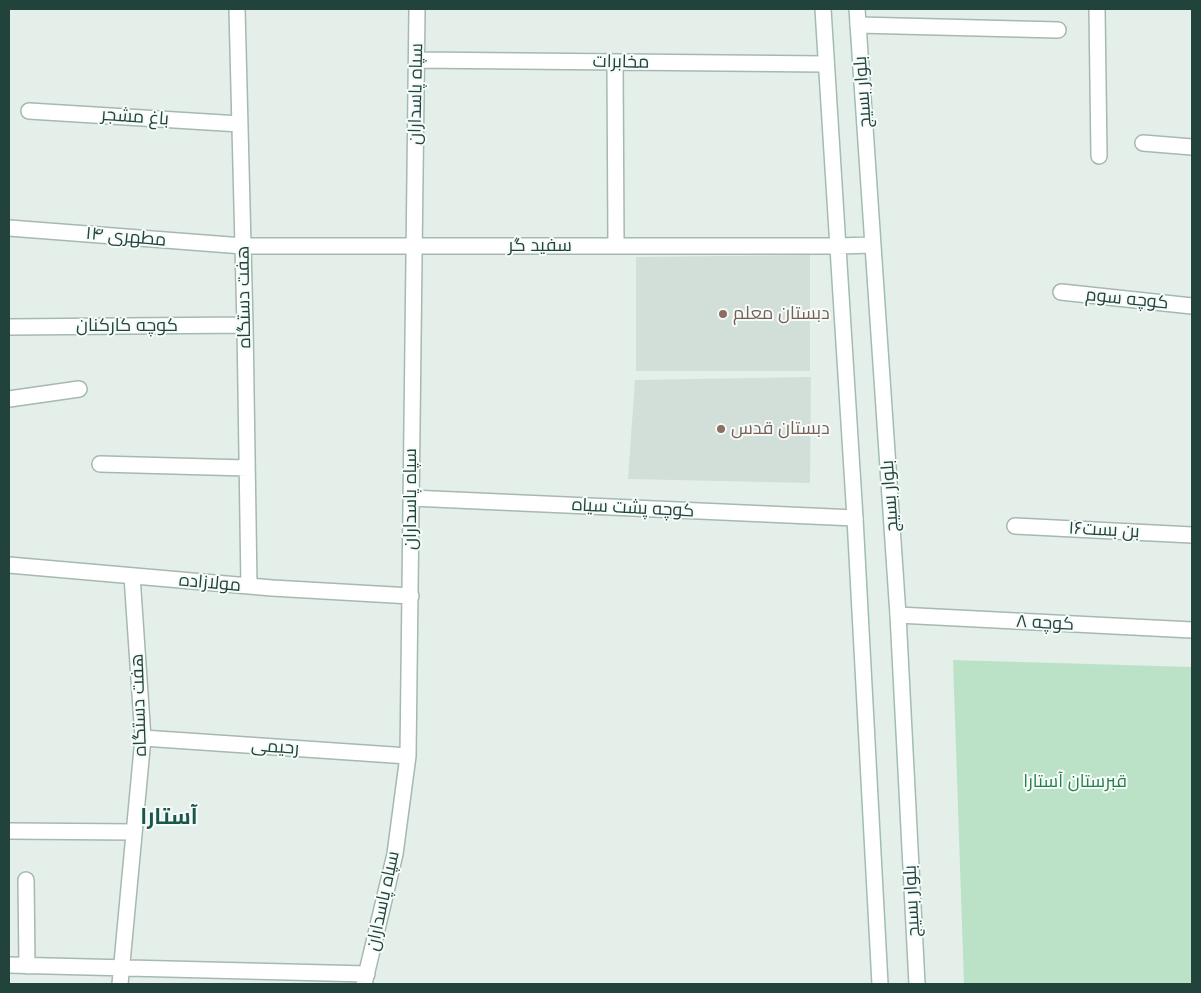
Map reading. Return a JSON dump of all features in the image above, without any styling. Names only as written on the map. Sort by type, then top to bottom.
[{"type":"street","name":"هفت دستگاه","points":[[237,9],[249,586]]},
{"type":"street","name":"سپاه پاسداران","points":[[366,979],[395,854],[408,756],[417,9]]},
{"type":"street","name":"بلوار بسیج","points":[[822,9],[855,518],[880,984]]},
{"type":"street","name":"بلوار بسیج","points":[[857,9],[898,615],[917,984]]},
{"type":"street","points":[[1097,9],[1099,156]]},
{"type":"street","points":[[858,25],[1058,30]]},
{"type":"street","name":"مخابرات","points":[[417,60],[825,64]]},
{"type":"street","points":[[615,62],[616,246]]},
{"type":"street","name":"باغ مشجر","points":[[29,111],[240,124]]},
{"type":"street","points":[[1143,143],[1192,147]]},
{"type":"street","name":"مطهری ۱۴","points":[[9,228],[243,246]]},
{"type":"street","name":"سفید گر","points":[[243,246],[873,245]]},
{"type":"street","name":"کوچه سوم","points":[[1061,292],[1192,306]]},
{"type":"street","name":"کوچه کارکنان","points":[[9,327],[245,325]]},
{"type":"street","points":[[9,399],[79,389]]},
{"type":"street","points":[[100,464],[247,468]]},
{"type":"street","name":"کوچه پشت سیاه","points":[[411,498],[855,518]]},
{"type":"street","name":"بن بست۱۶","points":[[1015,526],[1192,535]]},
{"type":"street","name":"مولازاده","points":[[9,565],[249,586],[411,596]]},
{"type":"street","name":"هفت دستگاه","points":[[120,984],[143,738],[132,576]]},
{"type":"street","name":"کوچه ۸","points":[[898,615],[1192,630]]},
{"type":"street","name":"رحیمی","points":[[143,738],[408,756]]},
{"type":"street","points":[[9,831],[134,832]]},
{"type":"street","points":[[26,880],[27,966]]},
{"type":"street","points":[[9,965],[366,979]]},
{"type":"shaded area","name":"دبستان معلم","points":[[810,255],[810,371],[636,371],[636,257]]},
{"type":"shaded area","name":"دبستان قدس","points":[[811,377],[810,483],[628,479],[635,380]]},
{"type":"green space","name":"قبرستان آستارا","points":[[953,660],[1192,667],[1192,984],[964,984]]},
{"type":"place","name":"دبستان معلم","points":[[723,314]]},
{"type":"place","name":"دبستان قدس","points":[[721,429]]},
{"type":"district","name":"آستارا","points":[[169,818]]}]
